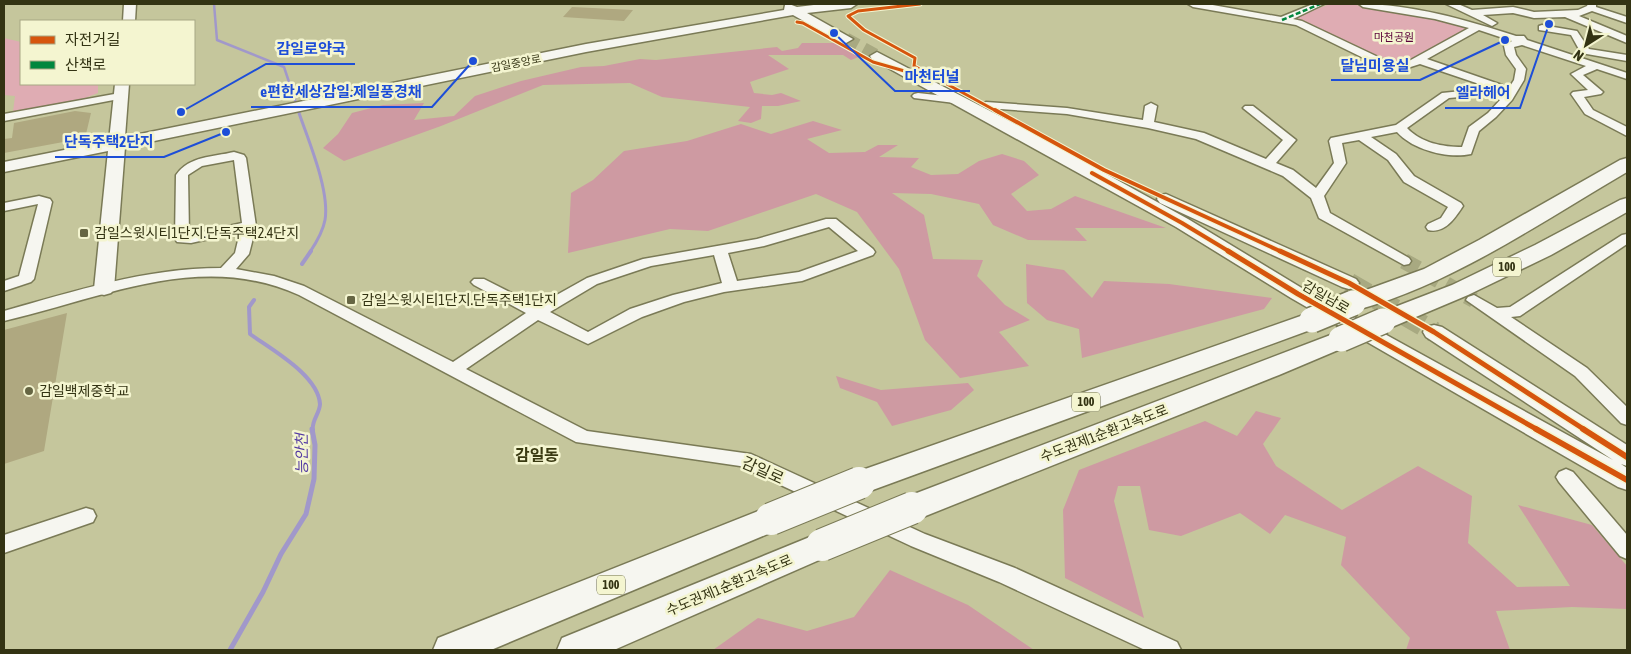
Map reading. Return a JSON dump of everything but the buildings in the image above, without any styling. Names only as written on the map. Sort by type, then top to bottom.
[{"type":"highway","name":"100","points":[[450,650],[859,483],[1312,320],[1351,293],[1432,274],[1487,245],[1627,164]]},
{"type":"highway","name":"100","points":[[1487,245],[1586,201],[1627,180]]},
{"type":"highway","name":"수도권제1순환고속도로","points":[[575,650],[912,508],[1261,372],[1460,290],[1544,250],[1627,204]]},
{"type":"main road","points":[[129,20],[130,4]]},
{"type":"main road","points":[[749,19],[769,7],[769,4]]},
{"type":"main road","name":"감일중앙로","points":[[4,167],[586,48],[749,19],[796,7],[851,4]]},
{"type":"main road","points":[[846,34],[842,15],[866,4]]},
{"type":"main road","points":[[796,7],[846,34],[860,37]]},
{"type":"main road","name":"감일남로","points":[[1351,293],[1104,170],[986,105],[883,54],[963,101],[1182,223],[1298,294],[1627,480]]},
{"type":"main road","points":[[104,289],[121,90]]},
{"type":"main road","points":[[1434,332],[1627,460],[1617,468],[1598,464]]},
{"type":"street","points":[[1193,4],[1309,26],[1394,69],[1413,64],[1478,27]]},
{"type":"street","points":[[1234,11],[1250,4]]},
{"type":"street","points":[[1282,20],[1320,4]]},
{"type":"street","points":[[1363,4],[1384,5],[1478,27],[1521,39],[1627,76]]},
{"type":"street","points":[[1451,4],[1521,39]]},
{"type":"street","points":[[1488,4],[1504,10]]},
{"type":"street","points":[[1543,4],[1627,40]]},
{"type":"street","points":[[1470,13],[1513,10],[1534,15],[1567,14],[1580,12],[1591,6],[1627,20]]},
{"type":"street","points":[[1534,15],[1536,24],[1542,28],[1574,33],[1585,51],[1627,58]]},
{"type":"street","points":[[1400,128],[1406,136],[1427,145],[1454,152],[1466,151],[1472,130],[1492,115],[1520,80],[1522,69],[1511,55],[1509,46],[1542,28]]},
{"type":"street","points":[[1612,33],[1627,58]]},
{"type":"street","points":[[1419,60],[1510,94]]},
{"type":"street","points":[[1596,66],[1576,74],[1597,92],[1576,94],[1589,112],[1627,132]]},
{"type":"street","points":[[4,118],[121,90]]},
{"type":"street","points":[[1318,196],[1340,163],[1335,141],[1400,128],[1446,95],[1482,92],[1510,94]]},
{"type":"street","points":[[918,96],[963,101]]},
{"type":"street","points":[[986,105],[1067,111],[1148,124],[1200,136],[1288,173],[1318,196],[1324,215],[1404,261]]},
{"type":"street","points":[[1148,124],[1151,106]]},
{"type":"street","points":[[1249,108],[1290,140],[1268,164]]},
{"type":"street","points":[[1360,136],[1392,157],[1409,180],[1456,206],[1446,221],[1433,226]]},
{"type":"street","points":[[225,272],[242,254],[248,226],[240,158],[234,156],[184,169],[182,175],[182,239],[192,239],[248,226]]},
{"type":"street","points":[[4,207],[39,200],[45,202],[26,278],[4,286]]},
{"type":"street","points":[[453,370],[537,313],[592,281],[648,262],[759,243],[831,222],[868,252],[802,276],[731,286],[679,298],[636,313],[588,339],[537,313],[479,282]]},
{"type":"street","points":[[1497,314],[1514,312],[1627,238]]},
{"type":"street","points":[[719,249],[731,286]]},
{"type":"street","name":"감일로","points":[[4,316],[104,289],[153,278],[193,273],[225,272],[256,276],[288,285],[583,437],[744,459],[884,524],[1007,575],[1169,650]]},
{"type":"street","points":[[1474,300],[1581,372],[1627,418]]},
{"type":"street","points":[[1566,478],[1627,550]]},
{"type":"street","points":[[4,544],[86,516]]},
{"type":"green space","name":"마천공원","points":[[1330,4],[1347,4],[1400,11],[1468,27],[1413,59],[1394,66],[1307,23],[1291,19]]},
{"type":"green space","points":[[4,38],[20,42],[20,85],[98,85],[98,93],[85,98],[13,112],[15,96],[4,95]]},
{"type":"shaded area","points":[[802,43],[843,43],[864,55],[851,60],[843,55],[768,55],[789,69],[750,82],[754,93],[772,95],[781,93],[801,101],[778,106],[762,106],[761,119],[751,123],[738,121],[750,107],[662,97],[630,83],[543,85],[441,126],[344,161],[323,148],[338,134],[352,113],[383,105],[424,103],[414,120],[454,116],[475,96],[521,81],[581,67],[604,66],[640,59],[656,60],[777,47],[782,51],[798,48]]},
{"type":"shaded area","points":[[813,121],[842,130],[807,139],[829,153],[865,152],[878,145],[898,145],[879,157],[919,158],[911,167],[931,175],[958,174],[979,161],[1002,154],[1024,161],[1039,175],[1011,194],[1027,211],[1051,209],[1075,196],[1166,228],[1075,228],[1087,241],[1028,240],[993,225],[979,204],[931,194],[892,193],[924,215],[933,259],[983,260],[977,276],[1005,305],[1030,320],[999,332],[1029,366],[960,378],[925,340],[899,269],[857,212],[816,194],[708,231],[670,229],[568,253],[571,193],[593,180],[624,151],[687,141],[741,124],[771,134]]},
{"type":"shaded area","points":[[1026,264],[1064,270],[1092,298],[1104,281],[1169,284],[1272,298],[1264,309],[1082,358],[1079,329],[1047,320],[1027,303]]},
{"type":"shaded area","points":[[836,376],[881,390],[968,383],[974,390],[951,410],[892,426],[877,402],[840,388]]},
{"type":"shaded area","points":[[1256,411],[1281,418],[1263,444],[1276,466],[1342,510],[1418,466],[1472,496],[1468,543],[1517,587],[1570,586],[1518,505],[1592,525],[1627,566],[1627,609],[1572,607],[1496,611],[1510,650],[1406,650],[1410,638],[1341,565],[1346,537],[1285,515],[1270,534],[1240,513],[1181,536],[1149,530],[1140,486],[1118,486],[1114,501],[1144,618],[1065,578],[1063,510],[1079,470],[1205,421],[1237,436]]},
{"type":"shaded area","points":[[890,570],[968,605],[1034,650],[713,650],[758,618],[807,631],[854,617]]},
{"type":"waterway","name":"능안천","points":[[214,4],[217,40],[284,67],[299,112]]},
{"type":"waterway","name":"능안천","points":[[298,110],[317,165],[326,208],[323,228],[310,252]]},
{"type":"waterway","name":"능안천","points":[[302,264],[311,251]]},
{"type":"waterway","name":"능안천","points":[[254,300],[249,307],[250,334],[303,373],[317,393],[320,407],[313,423],[313,430]]},
{"type":"waterway","name":"능안천","points":[[230,650],[263,592],[281,554],[306,514],[314,479],[315,445],[312,429]]},
{"type":"tunnel","points":[[846,39],[877,56]]},
{"type":"tunnel","points":[[1404,261],[1474,300]]},
{"type":"tunnel","points":[[1349,283],[1434,332]]},
{"type":"marked path","points":[[1282,20],[1320,4]]},
{"type":"cycle path","points":[[920,4],[858,11],[848,16],[864,30],[915,58],[914,66],[1104,170],[1349,283],[1434,332],[1627,457]]},
{"type":"cycle path","points":[[797,22],[803,23],[873,62],[908,72],[921,79]]},
{"type":"cycle path","points":[[1092,173],[1182,223],[1298,294],[1627,480]]},
{"type":"place","name":"엘라헤어","points":[[1549,24]]},
{"type":"place","name":"마천터널","points":[[834,33]]},
{"type":"place","name":"달님미용실","points":[[1505,40]]},
{"type":"place","name":"e편한세상감일.제일풍경채","points":[[473,61]]},
{"type":"place","name":"감일로약국","points":[[181,112]]},
{"type":"place","name":"단독주택2단지","points":[[226,132]]},
{"type":"place","name":"감일스윗시티1단지.단독주택2.4단지","points":[[84,233]]},
{"type":"place","name":"감일스윗시티1단지.단독주택1단지","points":[[351,300]]},
{"type":"place","name":"감일백제중학교","points":[[29,391]]},
{"type":"district","name":"감일동","points":[[537,455]]}]
